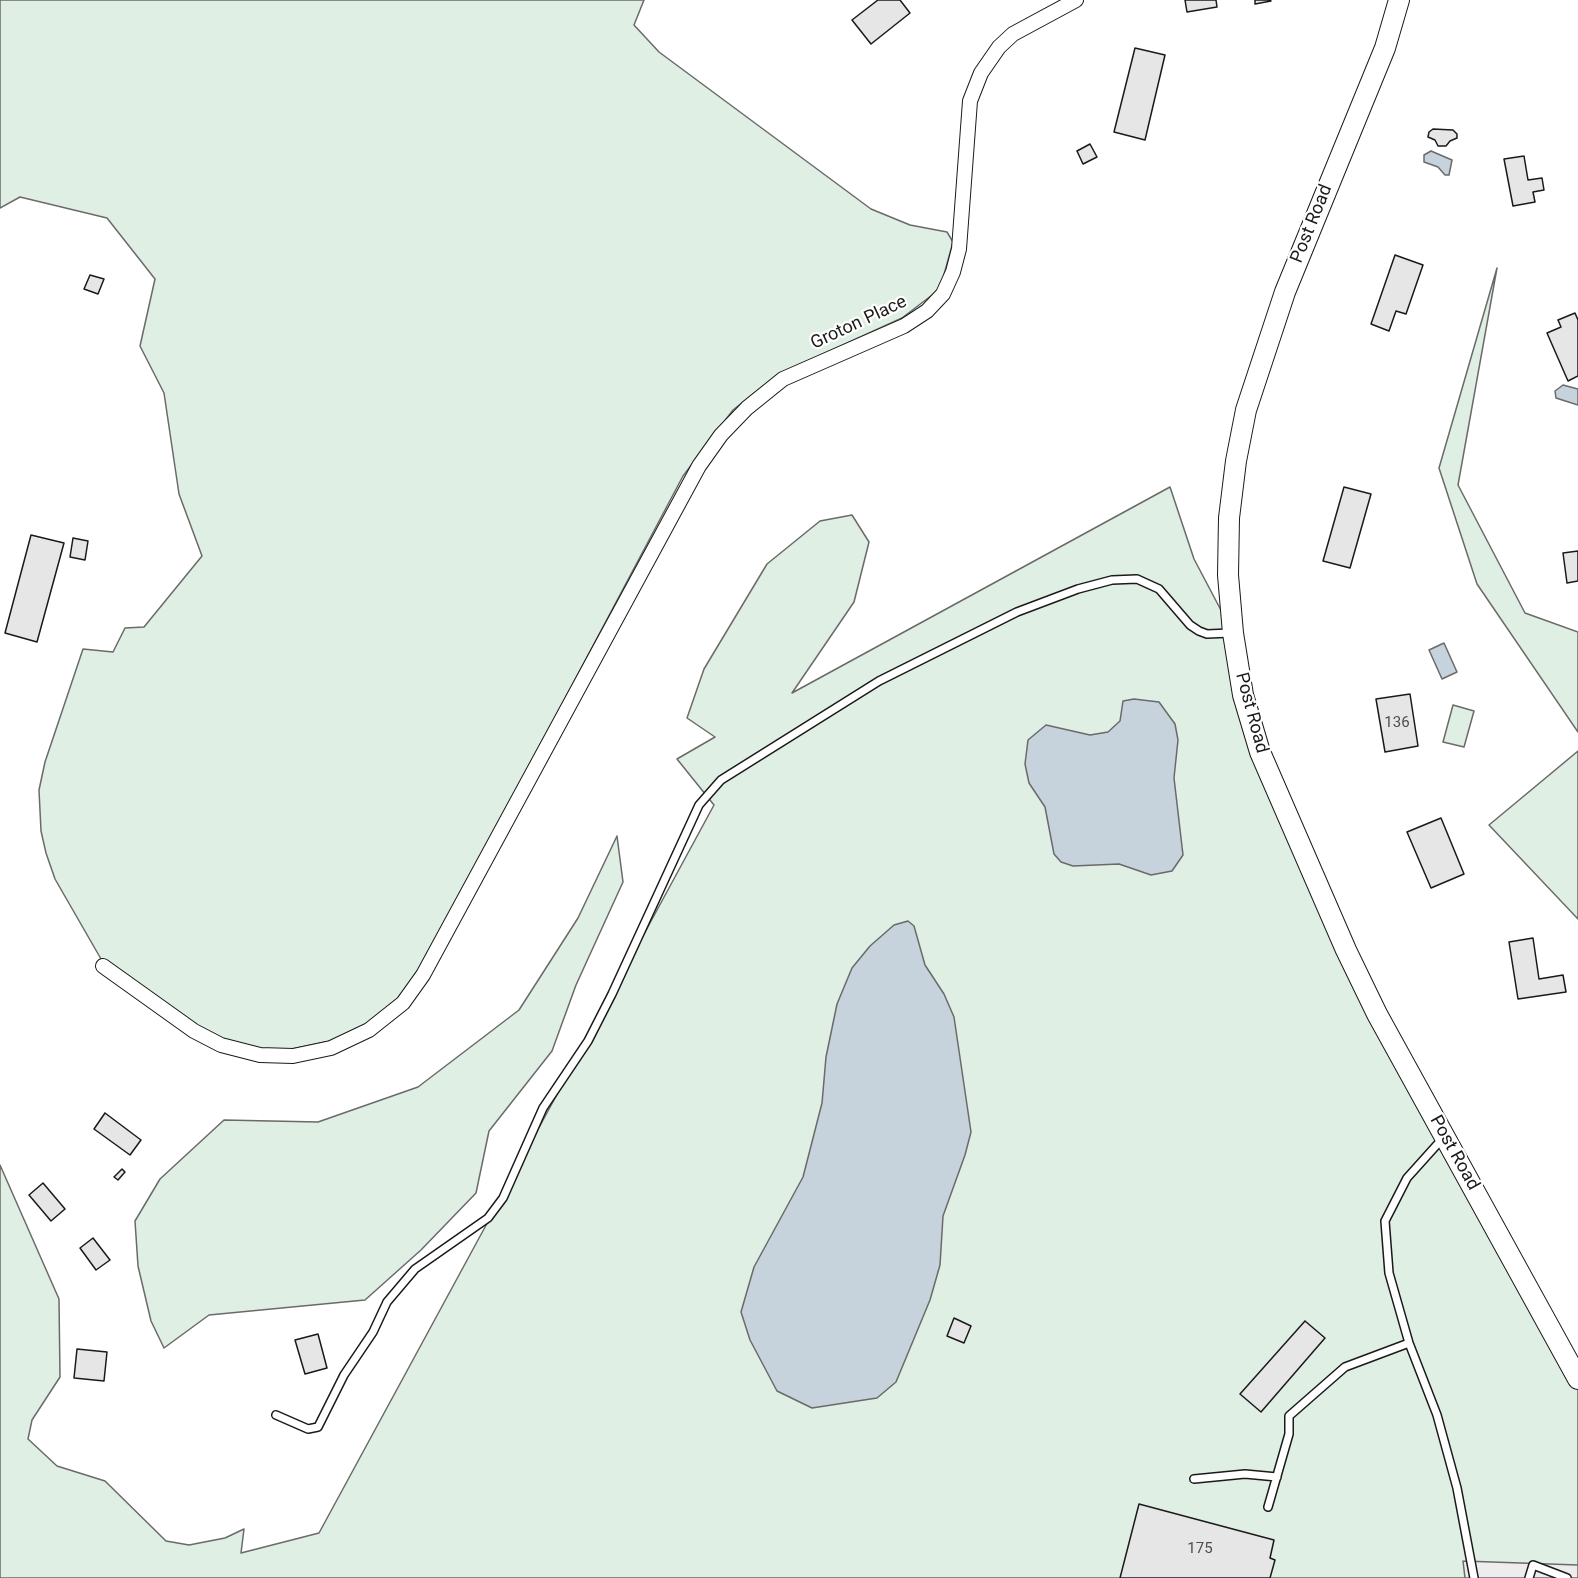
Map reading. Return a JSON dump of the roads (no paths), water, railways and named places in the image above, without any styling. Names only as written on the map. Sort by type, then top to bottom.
[{"type":"main road","name":"Post Road","points":[[1399,0],[1385,48],[1285,292],[1246,410],[1236,461],[1229,518],[1228,574],[1233,633],[1243,695],[1260,752],[1351,961],[1377,1014],[1578,1379]]},
{"type":"street","name":"Groton Place","points":[[103,966],[194,1032],[221,1045],[260,1055],[293,1056],[331,1048],[384,1020],[403,1003],[423,975],[699,466],[721,435],[747,408],[783,380],[802,369],[904,326],[927,311],[942,294],[953,272],[959,249],[970,101],[981,73],[999,47],[1013,34],[1076,0]]},
{"type":"lane","points":[[276,1415],[308,1429],[318,1427],[345,1375],[373,1332],[387,1302],[416,1269],[488,1218],[503,1198],[543,1108],[588,1041],[612,994],[699,805],[721,780],[879,681],[1017,612],[1078,589],[1112,580],[1137,579],[1159,589],[1190,625],[1199,631],[1207,634],[1233,633]]},
{"type":"lane","points":[[1445,1136],[1407,1178],[1386,1221],[1389,1273],[1409,1343],[1437,1415],[1456,1488],[1474,1578]]},
{"type":"lane","points":[[1268,1507],[1289,1434],[1289,1416],[1345,1367],[1409,1343]]},
{"type":"lane","points":[[1194,1479],[1245,1474],[1277,1477]]},
{"type":"lane","points":[[1529,1578],[1533,1565],[1568,1578]]}]
